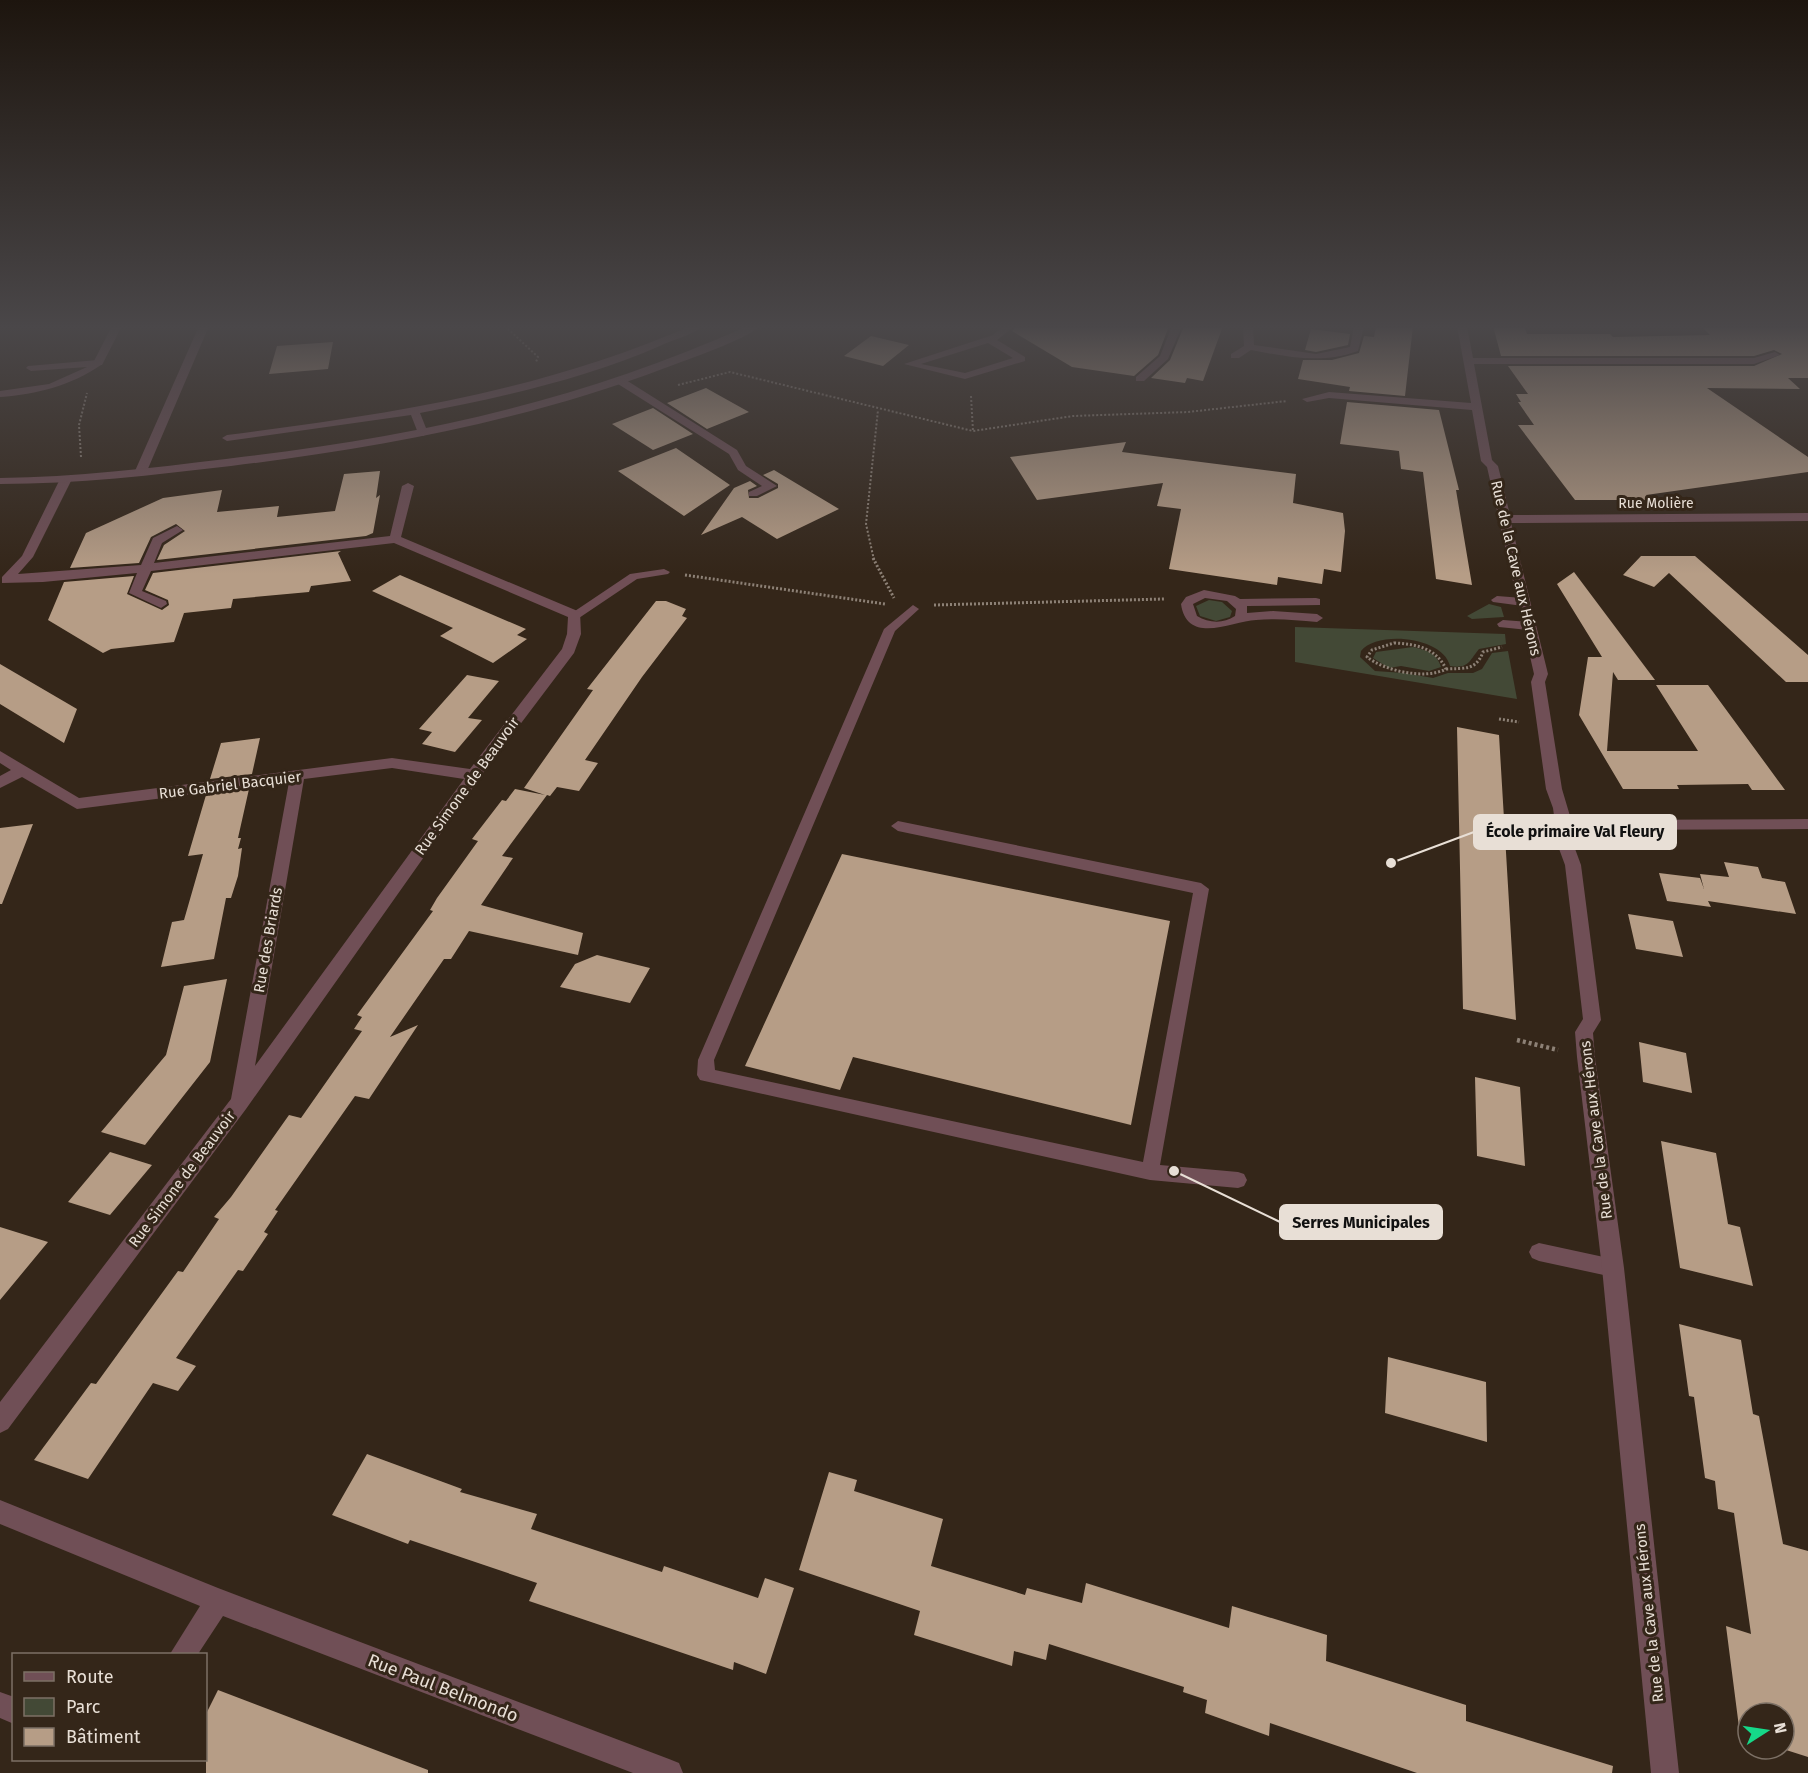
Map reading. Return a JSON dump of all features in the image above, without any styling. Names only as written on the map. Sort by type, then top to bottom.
[{"type":"street","points":[[141,471],[168,409]]},
{"type":"street","points":[[0,481],[66,479],[273,458],[423,433],[530,409]]},
{"type":"street","points":[[664,409],[733,452],[742,468],[771,486],[753,494]]},
{"type":"street","name":"Rue de la Cave aux Hérons","points":[[1477,409],[1476,413],[1487,461],[1492,466],[1541,674],[1538,682],[1554,789],[1560,801],[1565,852],[1573,865],[1592,1020],[1584,1032],[1586,1057],[1613,1268],[1665,1773]]},
{"type":"street","points":[[4,580],[27,557],[66,479]]},
{"type":"street","points":[[395,539],[408,486]]},
{"type":"street","name":"Rue Molière","points":[[1505,519],[1808,517]]},
{"type":"street","points":[[161,604],[135,594],[157,541],[177,530]]},
{"type":"street","points":[[4,580],[145,568],[395,539],[574,615]]},
{"type":"street","name":"Rue Simone de Beauvoir","points":[[0,1421],[239,1103],[474,775],[569,650],[574,634],[574,615]]},
{"type":"street","name":"Rue Gabriel Bacquier","points":[[0,756],[77,804],[392,763],[474,775]]},
{"type":"street","points":[[0,783],[22,770]]},
{"type":"street","name":"Rue des Briards","points":[[239,1103],[297,777]]},
{"type":"street","points":[[1562,820],[1585,825],[1808,824]]},
{"type":"street","name":"Rue Paul Belmondo","points":[[0,1512],[218,1601],[669,1773]]},
{"type":"street","points":[[184,1653],[218,1601]]},
{"type":"lane","points":[[227,438],[429,409]]},
{"type":"lane","points":[[415,412],[423,433]]},
{"type":"lane","points":[[574,615],[634,576],[664,572]]},
{"type":"lane","points":[[1316,602],[1238,603],[1222,595],[1204,594],[1190,599],[1187,609],[1195,619],[1211,625],[1229,625],[1241,618],[1273,615],[1317,618]]},
{"type":"lane","points":[[1497,600],[1523,602]]},
{"type":"lane","points":[[1238,603],[1243,613],[1241,618]]},
{"type":"lane","points":[[906,608],[890,629],[706,1060],[706,1075],[1150,1172],[1238,1180]]},
{"type":"lane","points":[[1503,624],[1529,626]]},
{"type":"lane","points":[[898,826],[1201,889],[1150,1172]]},
{"type":"lane","points":[[1539,1252],[1613,1268]]},
{"type":"path","points":[[81,458],[79,425],[84,409]]},
{"type":"path","points":[[873,409],[973,431],[1073,416],[1218,409]]},
{"type":"path","points":[[972,409],[973,431]]},
{"type":"path","points":[[878,410],[866,524],[873,558],[906,608]]},
{"type":"path","points":[[1446,669],[1444,662],[1435,652],[1413,644],[1382,645],[1373,648],[1367,657],[1375,666],[1388,670],[1402,669],[1435,675],[1446,669],[1472,668],[1489,649],[1506,647]]},
{"type":"path","points":[[1499,719],[1528,724]]},
{"type":"path","points":[[1517,1040],[1562,1050]]},
{"type":"green space","points":[[1209,600],[1222,602],[1232,611],[1230,617],[1216,621],[1200,616],[1196,606]]},
{"type":"green space","points":[[1489,604],[1501,607],[1504,617],[1472,619],[1467,616]]},
{"type":"green space","points":[[1295,627],[1505,634],[1506,644],[1479,649],[1468,663],[1456,667],[1450,666],[1445,656],[1436,648],[1409,640],[1381,640],[1369,644],[1361,651],[1360,657],[1375,671],[1433,678],[1448,673],[1473,673],[1482,669],[1492,653],[1508,651],[1517,699],[1295,662]]},
{"type":"green space","points":[[1413,647],[1434,655],[1441,667],[1429,671],[1401,666],[1389,668],[1373,658],[1376,652]]},
{"type":"building","points":[[654,409],[693,434],[653,450],[612,424]]},
{"type":"building","points":[[676,409],[743,409],[749,412],[707,429]]},
{"type":"building","points":[[1346,409],[1439,410],[1459,490],[1456,490],[1472,585],[1436,579],[1423,472],[1401,469],[1399,451],[1340,444]]},
{"type":"building","points":[[1523,409],[1737,409],[1808,457],[1808,472],[1646,495],[1651,500],[1575,500],[1518,425],[1534,425]]},
{"type":"building","points":[[1126,442],[1122,452],[1296,474],[1293,503],[1343,513],[1345,531],[1341,572],[1324,569],[1322,584],[1278,577],[1277,585],[1169,569],[1181,509],[1157,506],[1163,483],[1037,500],[1010,457]]},
{"type":"building","points":[[676,448],[730,485],[684,516],[618,471]]},
{"type":"building","points":[[774,470],[839,509],[777,539],[742,517],[701,535],[734,488],[750,481],[757,486],[748,490],[749,498],[758,498],[778,488],[778,484],[763,475]]},
{"type":"building","points":[[380,471],[376,498],[380,495],[373,533],[366,536],[157,560],[164,545],[185,531],[176,524],[151,537],[139,563],[70,568],[86,533],[163,498],[222,490],[217,512],[279,506],[277,517],[335,511],[344,474]]},
{"type":"building","points":[[341,551],[338,553],[351,581],[311,586],[309,592],[233,599],[231,608],[184,613],[174,642],[111,649],[103,653],[48,620],[64,582],[134,576],[127,594],[162,610],[169,605],[168,600],[145,590],[153,573]]},
{"type":"building","points":[[1641,556],[1695,556],[1808,655],[1808,682],[1786,682],[1669,573],[1654,587],[1623,575]]},
{"type":"building","points":[[1574,572],[1655,680],[1618,680],[1613,672],[1607,751],[1698,751],[1656,685],[1708,685],[1785,790],[1752,790],[1748,784],[1677,785],[1679,789],[1623,789],[1579,715],[1588,657],[1602,657],[1557,584]]},
{"type":"building","points":[[400,575],[526,629],[517,635],[527,639],[493,663],[440,636],[453,628],[372,591]]},
{"type":"building","points":[[656,601],[666,601],[686,609],[682,616],[687,618],[642,677],[585,760],[598,763],[579,791],[557,787],[550,796],[547,795],[502,856],[513,858],[481,905],[583,933],[578,955],[469,931],[451,959],[444,959],[390,1037],[418,1025],[369,1099],[355,1096],[275,1210],[278,1211],[264,1232],[268,1234],[243,1271],[238,1270],[176,1358],[196,1366],[178,1391],[153,1383],[88,1479],[34,1460],[91,1383],[96,1384],[178,1271],[183,1272],[219,1219],[214,1217],[231,1197],[289,1115],[301,1118],[362,1031],[354,1029],[362,1017],[357,1015],[433,911],[430,910],[437,898],[478,841],[472,839],[502,800],[506,801],[515,789],[545,795],[524,788],[593,690],[587,689]]},
{"type":"building","points":[[0,664],[77,709],[64,743],[0,704]]},
{"type":"building","points":[[467,675],[499,681],[468,718],[482,720],[455,752],[422,744],[432,732],[419,729]]},
{"type":"building","points":[[1457,727],[1499,735],[1516,1020],[1463,1009]]},
{"type":"building","points":[[260,738],[252,774],[210,779],[221,743]]},
{"type":"building","points":[[249,789],[238,838],[241,838],[238,849],[242,848],[238,876],[231,898],[226,898],[214,959],[161,967],[172,922],[184,920],[203,854],[188,856],[206,795]]},
{"type":"building","points":[[33,824],[2,904],[0,904],[0,828]]},
{"type":"building","points":[[842,854],[1170,921],[1131,1125],[853,1057],[840,1090],[745,1066]]},
{"type":"building","points":[[1724,862],[1758,867],[1762,878],[1785,882],[1796,914],[1708,901],[1711,907],[1667,901],[1659,873],[1700,878],[1704,889],[1700,874],[1729,877]]},
{"type":"building","points":[[1628,914],[1673,921],[1683,957],[1636,949]]},
{"type":"building","points":[[597,955],[650,968],[630,1003],[560,987],[575,964]]},
{"type":"building","points":[[227,979],[210,1062],[145,1145],[101,1132],[166,1055],[184,986]]},
{"type":"building","points":[[1639,1042],[1686,1053],[1692,1093],[1643,1082]]},
{"type":"building","points":[[1475,1077],[1520,1087],[1525,1166],[1477,1156]]},
{"type":"building","points":[[1661,1141],[1716,1153],[1728,1224],[1740,1227],[1753,1286],[1680,1268]]},
{"type":"building","points":[[110,1152],[152,1165],[110,1215],[68,1202]]},
{"type":"building","points":[[0,1227],[48,1242],[0,1300]]},
{"type":"building","points":[[1679,1324],[1741,1340],[1753,1414],[1759,1416],[1783,1544],[1808,1551],[1808,1757],[1796,1753],[1796,1701],[1736,1701],[1736,1704],[1726,1626],[1751,1634],[1734,1513],[1718,1509],[1715,1481],[1705,1478],[1694,1397],[1689,1396]]},
{"type":"building","points":[[1388,1357],[1486,1382],[1487,1442],[1385,1413]]},
{"type":"building","points":[[367,1454],[462,1489],[460,1492],[537,1514],[531,1529],[662,1572],[664,1566],[758,1598],[765,1578],[794,1588],[766,1674],[734,1662],[733,1670],[529,1601],[537,1583],[410,1540],[408,1544],[332,1515]]},
{"type":"building","points":[[829,1472],[857,1480],[854,1491],[943,1519],[931,1566],[1025,1595],[1027,1588],[1082,1603],[1086,1583],[1229,1628],[1232,1606],[1327,1635],[1326,1661],[1466,1705],[1466,1721],[1613,1766],[1612,1773],[1417,1773],[1270,1723],[1269,1736],[1205,1713],[1207,1700],[1183,1692],[1184,1687],[1049,1644],[1046,1660],[1014,1651],[1012,1666],[914,1635],[920,1611],[799,1570]]},
{"type":"building","points":[[218,1690],[428,1770],[428,1773],[206,1773],[207,1712]]},
{"type":"place","name":"École primaire Val Fleury","points":[[1391,863]]},
{"type":"place","name":"Serres Municipales","points":[[1174,1171]]}]
